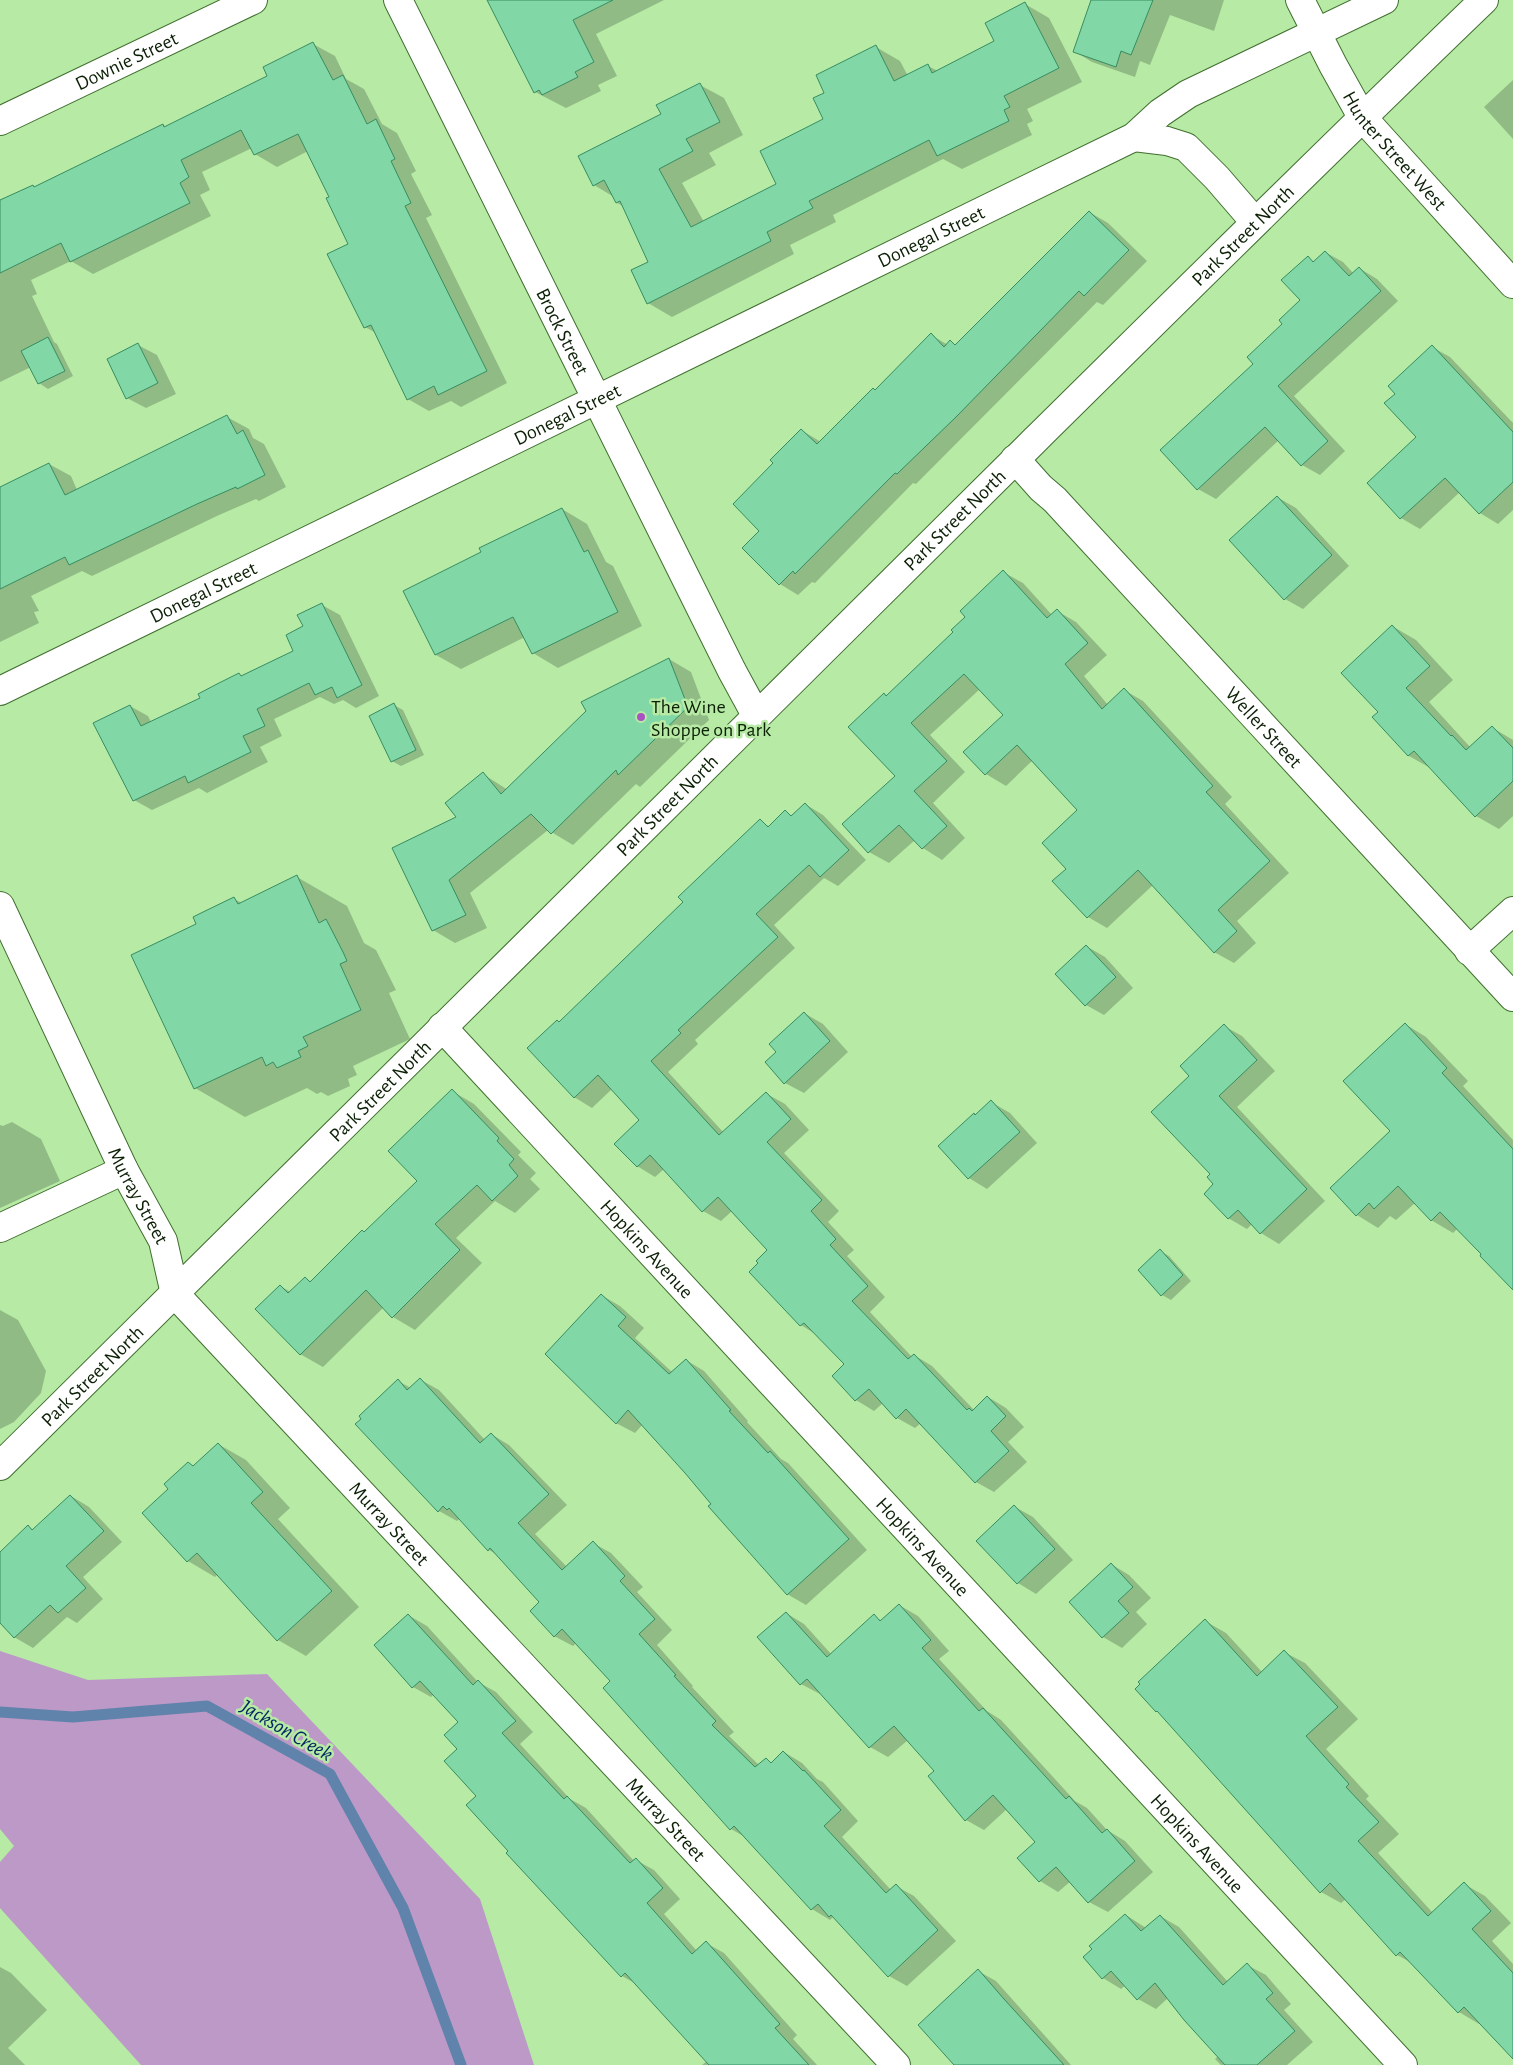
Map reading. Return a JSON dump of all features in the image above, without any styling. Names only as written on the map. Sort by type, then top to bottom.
[{"type":"street","name":"Downie Street","points":[[0,122],[253,0]]},
{"type":"street","name":"Brock Street","points":[[398,0],[596,401],[756,715]]},
{"type":"street","name":"Hunter Street West","points":[[1300,0],[1362,117],[1513,284]]},
{"type":"street","name":"Donegal Street","points":[[0,691],[1134,137],[1160,113],[1188,94],[1384,0]]},
{"type":"street","name":"Park Street North","points":[[0,1466],[1015,459],[1362,117],[1484,0]]},
{"type":"street","points":[[1134,137],[1167,140],[1186,146],[1255,222]]},
{"type":"street","name":"Weller Street","points":[[1015,459],[1041,488],[1055,500],[1513,997]]},
{"type":"street","name":"Murray Street","points":[[0,906],[124,1170],[163,1241],[175,1294],[896,2065]]},
{"type":"street","points":[[1470,951],[1513,911]]},
{"type":"street","name":"Hopkins Avenue","points":[[442,1027],[1403,2065]]},
{"type":"street","points":[[0,1228],[124,1170]]},
{"type":"shaded area","points":[[0,1651],[88,1680],[267,1674],[480,1899],[534,2065],[141,2065],[0,1908],[0,1862],[14,1846],[0,1829]]},
{"type":"building","points":[[487,0],[613,0],[573,20],[594,62],[575,72],[578,77],[542,95],[539,90],[534,93]]},
{"type":"building","points":[[1091,0],[1153,0],[1131,55],[1121,51],[1116,67],[1073,52]]},
{"type":"building","points":[[1025,2],[1059,68],[1004,96],[1010,107],[1004,110],[1009,121],[937,156],[929,140],[809,201],[813,208],[767,232],[771,241],[647,304],[631,270],[648,262],[620,201],[616,203],[604,180],[593,186],[578,156],[661,114],[656,105],[700,83],[720,122],[686,139],[693,151],[659,169],[691,227],[776,184],[760,151],[823,119],[813,98],[824,93],[816,75],[876,45],[894,81],[928,64],[932,73],[994,41],[985,23]]},
{"type":"building","points":[[313,42],[333,80],[343,75],[367,124],[376,119],[395,159],[391,161],[411,203],[405,206],[487,371],[438,395],[434,386],[407,400],[371,325],[364,328],[327,254],[348,244],[326,198],[329,197],[298,134],[254,155],[241,130],[181,160],[189,177],[180,183],[190,203],[70,262],[61,243],[0,273],[0,200],[33,185],[34,187],[163,124],[164,127],[267,76],[263,67]]},
{"type":"building","points":[[1089,211],[1129,250],[1084,296],[1079,291],[956,417],[897,474],[895,473],[795,574],[793,571],[779,585],[742,548],[759,531],[733,504],[773,463],[770,460],[801,429],[817,444],[873,388],[875,390],[931,333],[944,347],[950,340],[955,345]]},
{"type":"building","points":[[1325,251],[1349,276],[1359,267],[1381,291],[1278,386],[1328,441],[1301,466],[1265,427],[1197,490],[1160,450],[1253,364],[1247,357],[1282,324],[1279,320],[1300,300],[1281,280],[1308,256],[1313,262]]},
{"type":"building","points":[[48,337],[65,371],[38,384],[21,351]]},
{"type":"building","points":[[138,343],[158,383],[126,399],[107,359]]},
{"type":"building","points":[[1432,345],[1513,432],[1513,482],[1479,514],[1445,478],[1400,519],[1367,483],[1416,437],[1384,403],[1395,394],[1388,386]]},
{"type":"building","points":[[227,415],[237,434],[243,430],[265,475],[237,489],[236,487],[197,504],[69,565],[65,557],[0,589],[0,487],[49,463],[65,495]]},
{"type":"building","points":[[1277,496],[1332,555],[1284,600],[1229,540]]},
{"type":"building","points":[[562,508],[584,552],[588,550],[618,612],[532,654],[513,617],[435,655],[403,591],[481,552],[479,548]]},
{"type":"building","points":[[1003,570],[1047,618],[1057,609],[1088,643],[1065,664],[1102,709],[1124,688],[1213,786],[1206,792],[1270,861],[1218,910],[1237,931],[1214,953],[1138,870],[1087,918],[1052,881],[1066,869],[1042,843],[1077,810],[1017,745],[985,775],[963,752],[1003,715],[964,674],[911,723],[947,761],[914,791],[947,826],[922,849],[899,825],[868,853],[842,824],[895,776],[848,727],[884,693],[886,696],[953,632],[951,630],[965,617],[960,611]]},
{"type":"building","points":[[322,603],[362,685],[337,698],[332,687],[315,695],[309,683],[257,709],[265,726],[243,736],[251,752],[188,783],[185,776],[133,801],[93,723],[130,705],[141,726],[200,698],[198,694],[239,673],[241,676],[293,651],[286,635],[303,626],[297,615]]},
{"type":"building","points":[[1392,625],[1430,666],[1406,688],[1451,736],[1466,750],[1492,726],[1513,748],[1513,781],[1475,817],[1414,751],[1408,756],[1372,717],[1378,712],[1341,673]]},
{"type":"building","points":[[669,658],[688,707],[618,775],[616,770],[551,834],[531,814],[449,880],[466,915],[432,931],[392,848],[456,817],[445,803],[483,772],[501,794],[586,711],[581,702]]},
{"type":"building","points":[[394,703],[416,750],[391,762],[369,716]]},
{"type":"building","points":[[805,803],[849,850],[820,877],[809,865],[756,914],[778,937],[678,1030],[681,1033],[651,1061],[719,1135],[766,1092],[791,1119],[767,1142],[822,1200],[811,1211],[836,1239],[830,1245],[868,1286],[852,1301],[908,1359],[914,1354],[967,1410],[969,1408],[972,1411],[987,1396],[1006,1416],[991,1431],[1009,1451],[975,1483],[906,1409],[896,1419],[869,1389],[855,1401],[832,1376],[844,1364],[804,1323],[800,1326],[749,1272],[758,1263],[756,1261],[767,1250],[718,1197],[702,1212],[650,1155],[637,1167],[614,1144],[639,1120],[598,1075],[574,1098],[527,1048],[557,1020],[559,1022],[683,902],[678,897],[760,819],[768,827],[785,810],[791,816]]},
{"type":"building","points":[[297,875],[319,923],[326,919],[343,952],[347,961],[340,964],[361,1010],[303,1037],[308,1046],[298,1051],[301,1057],[277,1068],[273,1062],[266,1066],[262,1057],[194,1089],[131,955],[196,924],[193,917],[234,897],[238,904]]},
{"type":"building","points":[[1086,945],[1116,977],[1085,1006],[1055,974]]},
{"type":"building","points":[[804,1012],[830,1041],[784,1084],[765,1062],[776,1052],[769,1044]]},
{"type":"building","points":[[1405,1023],[1447,1068],[1442,1073],[1513,1149],[1513,1290],[1440,1212],[1431,1221],[1398,1186],[1374,1209],[1369,1203],[1356,1216],[1330,1188],[1390,1131],[1343,1081]]},
{"type":"building","points":[[1224,1024],[1257,1060],[1219,1096],[1307,1189],[1260,1234],[1238,1210],[1228,1219],[1204,1194],[1213,1184],[1207,1177],[1210,1174],[1151,1112],[1189,1076],[1180,1066]]},
{"type":"building","points":[[452,1089],[499,1138],[497,1141],[514,1159],[509,1165],[518,1176],[492,1201],[477,1185],[435,1224],[460,1250],[392,1318],[366,1290],[300,1355],[255,1309],[280,1285],[288,1293],[305,1277],[310,1282],[362,1230],[364,1232],[417,1181],[388,1151]]},
{"type":"building","points":[[991,1100],[1020,1132],[968,1179],[938,1146]]},
{"type":"building","points":[[1160,1249],[1183,1275],[1161,1296],[1138,1270]]},
{"type":"building","points":[[601,1294],[626,1317],[618,1326],[669,1374],[686,1359],[731,1410],[729,1411],[768,1453],[770,1451],[849,1539],[787,1595],[708,1506],[711,1504],[685,1473],[628,1410],[616,1424],[545,1354]]},
{"type":"building","points":[[420,1378],[480,1443],[491,1433],[549,1494],[518,1523],[562,1570],[593,1541],[625,1576],[620,1581],[655,1619],[639,1634],[676,1675],[674,1676],[716,1721],[712,1725],[755,1767],[766,1758],[771,1763],[783,1751],[804,1770],[841,1810],[824,1826],[886,1893],[896,1884],[938,1930],[888,1977],[831,1915],[829,1917],[818,1904],[811,1910],[734,1826],[730,1830],[603,1688],[610,1681],[562,1629],[554,1637],[530,1611],[539,1602],[490,1548],[488,1551],[449,1508],[447,1510],[443,1506],[438,1512],[355,1424],[361,1419],[359,1416],[398,1379],[407,1390]]},
{"type":"building","points":[[218,1443],[263,1492],[251,1503],[332,1591],[277,1641],[197,1553],[187,1562],[142,1513],[168,1489],[164,1484],[188,1462],[193,1466]]},
{"type":"building","points":[[70,1495],[104,1531],[66,1566],[86,1588],[58,1613],[50,1605],[14,1638],[0,1623],[0,1552],[28,1525],[32,1530]]},
{"type":"building","points":[[1014,1505],[1055,1549],[1017,1584],[976,1541]]},
{"type":"building","points":[[1111,1563],[1133,1587],[1118,1601],[1129,1613],[1102,1638],[1069,1602]]},
{"type":"building","points":[[899,1604],[931,1640],[922,1648],[979,1711],[983,1708],[1066,1799],[1069,1796],[1102,1833],[1107,1829],[1135,1861],[1088,1903],[1056,1867],[1039,1882],[1017,1858],[1035,1842],[993,1795],[965,1821],[928,1776],[934,1771],[894,1726],[869,1748],[807,1679],[800,1685],[757,1637],[786,1612],[827,1657],[874,1614],[880,1621]]},
{"type":"building","points":[[408,1614],[473,1685],[478,1680],[516,1721],[502,1733],[564,1799],[567,1796],[630,1863],[636,1858],[663,1888],[647,1903],[692,1954],[706,1941],[780,2024],[775,2028],[809,2065],[709,2065],[625,1973],[621,1977],[506,1853],[508,1851],[466,1805],[476,1796],[444,1761],[457,1749],[444,1735],[458,1722],[420,1681],[412,1688],[374,1645]]},
{"type":"building","points":[[1205,1619],[1257,1676],[1284,1650],[1338,1707],[1306,1736],[1349,1784],[1346,1787],[1379,1822],[1358,1841],[1428,1916],[1464,1882],[1491,1911],[1472,1929],[1513,1973],[1513,2059],[1464,2007],[1458,2013],[1400,1952],[1396,1956],[1330,1883],[1320,1893],[1157,1711],[1135,1689],[1140,1684],[1138,1682]]},
{"type":"building","points":[[1125,1914],[1141,1931],[1160,1915],[1223,1985],[1247,1963],[1273,1993],[1266,1999],[1295,2031],[1257,2065],[1225,2065],[1184,2020],[1155,1983],[1137,2000],[1111,1971],[1102,1979],[1083,1957],[1092,1949],[1089,1946]]},
{"type":"building","points":[[978,1969],[1064,2065],[954,2065],[918,2025]]},
{"type":"waterway","name":"Jackson Creek","points":[[0,1712],[73,1717],[207,1706],[330,1774],[403,1908],[461,2065]]},
{"type":"place","name":"The Wine Shoppe on Park","points":[[641,717]]}]
